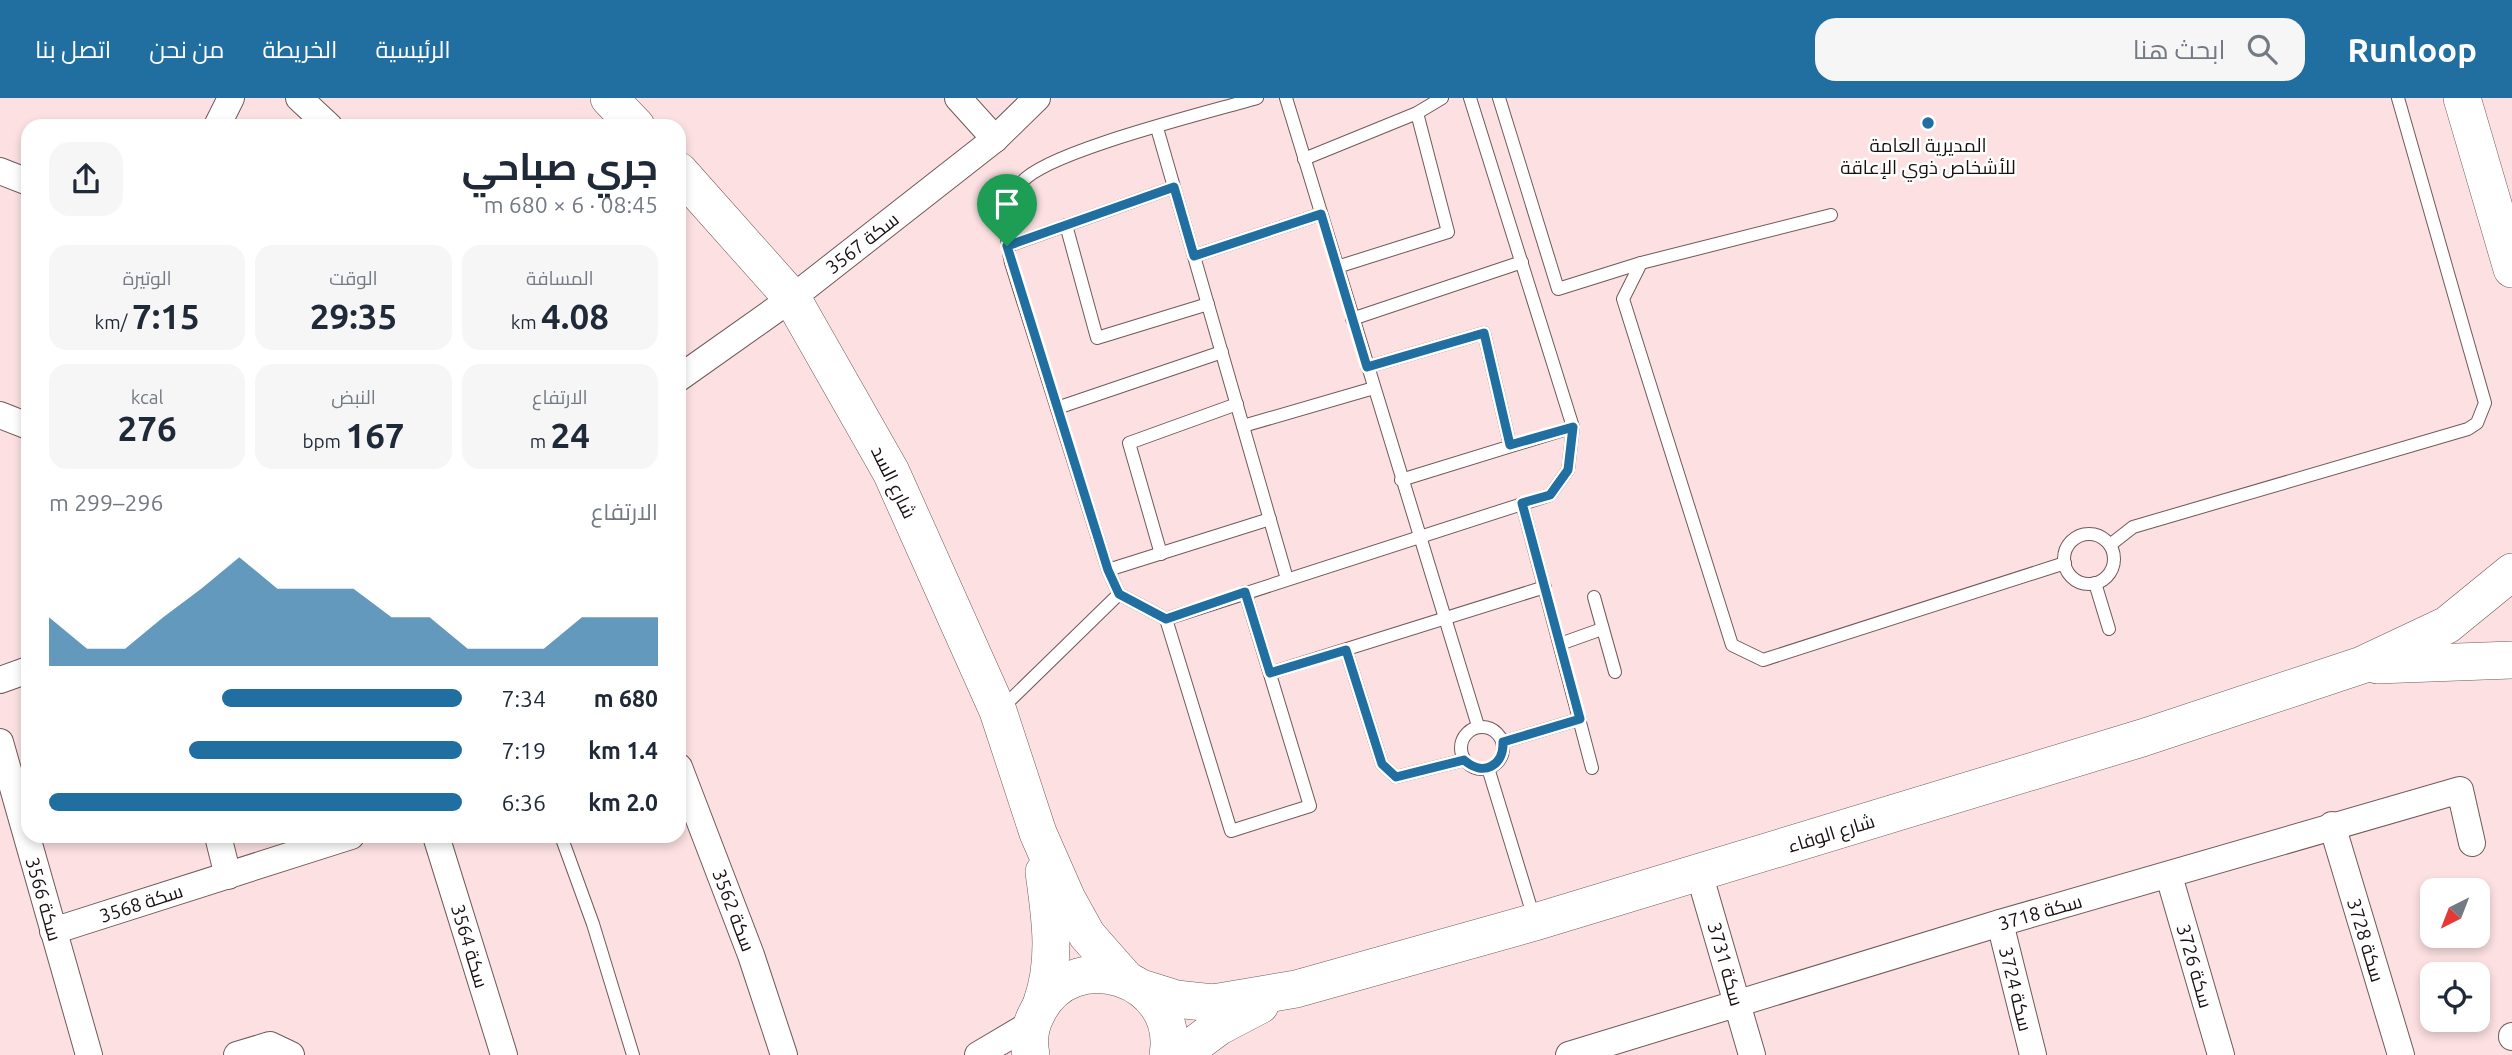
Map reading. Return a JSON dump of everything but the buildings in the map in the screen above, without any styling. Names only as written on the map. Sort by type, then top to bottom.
[{"type":"street","points":[[220,119],[231,98]]},
{"type":"street","points":[[299,98],[322,119]]},
{"type":"street","points":[[609,98],[629,119]]},
{"type":"street","points":[[958,98],[995,139]]},
{"type":"street","name":"سكة 3567","points":[[686,373],[792,298],[995,139],[1037,98]]},
{"type":"street","points":[[2462,98],[2512,270]]},
{"type":"street","points":[[0,171],[21,179]]},
{"type":"street","name":"شارع السد","points":[[686,179],[792,298],[891,472],[998,711],[1038,833],[1087,935],[1160,1007],[1168,1028],[1168,1055]]},
{"type":"street","points":[[0,415],[21,423]]},
{"type":"street","points":[[2362,666],[2447,625],[2512,572]]},
{"type":"street","points":[[2362,666],[2512,660]]},
{"type":"street","name":"شارع الوفاء","points":[[1035,1027],[1058,986],[1079,976],[1101,973],[1177,999],[1213,1003],[1296,989],[1699,873],[2142,738],[2362,666]]},
{"type":"street","points":[[0,680],[21,672]]},
{"type":"street","name":"سكة 3566","points":[[0,742],[21,817]]},
{"type":"street","name":"سكة 3562","points":[[686,785],[751,955],[784,1055]]},
{"type":"street","name":"سكة 3718","points":[[1569,1055],[2000,923],[2460,790],[2472,844]]},
{"type":"street","name":"سكة 3728","points":[[2332,825],[2401,1055]]},
{"type":"street","name":"شارع السد","points":[[1035,1027],[1050,972],[1051,931],[1038,833]]},
{"type":"street","name":"سكة 3566","points":[[28,843],[89,1055]]},
{"type":"street","points":[[220,843],[228,876]]},
{"type":"street","name":"سكة 3568","points":[[53,931],[329,843]]},
{"type":"street","name":"سكة 3564","points":[[438,843],[503,1055]]},
{"type":"street","name":"سكة 3731","points":[[1699,873],[1752,1055]]},
{"type":"street","name":"سكة 3726","points":[[2169,876],[2221,1055]]},
{"type":"street","name":"سكة 3724","points":[[2000,923],[2033,1055]]},
{"type":"street","name":"شارع الوفاء","points":[[1181,1055],[1236,1016],[1296,989]]},
{"type":"street","points":[[978,1055],[1035,1027]]},
{"type":"street","points":[[237,1055],[270,1045],[291,1055]]},
{"type":"lane","points":[[1245,592],[1310,806],[1231,831],[1166,619],[1119,594],[1108,570],[1007,246],[1004,228],[1009,205],[1022,181],[1051,160],[1257,98]]},
{"type":"lane","points":[[1286,98],[1478,726]]},
{"type":"lane","points":[[1304,159],[1417,113],[1442,98]]},
{"type":"lane","points":[[1166,619],[1550,495],[1568,470],[1573,427],[1470,98]]},
{"type":"lane","points":[[1499,98],[1559,289],[1641,263],[1830,215]]},
{"type":"lane","points":[[2110,545],[2133,527],[2468,429],[2477,423],[2485,403],[2398,98]]},
{"type":"lane","points":[[1337,267],[1448,232],[1417,113]]},
{"type":"lane","points":[[1157,128],[1287,579]]},
{"type":"lane","points":[[1007,246],[1174,187]]},
{"type":"lane","points":[[1194,256],[1321,214]]},
{"type":"lane","points":[[1066,225],[1097,338],[1208,304]]},
{"type":"lane","points":[[1352,318],[1522,262]]},
{"type":"lane","points":[[1641,263],[1623,299],[1732,645],[1763,660],[2065,563]]},
{"type":"lane","points":[[1367,367],[1484,333],[1510,445]]},
{"type":"lane","points":[[1057,408],[1222,352]]},
{"type":"lane","points":[[1243,426],[1374,388]]},
{"type":"lane","points":[[1161,554],[1129,443],[1237,404]]},
{"type":"lane","points":[[1401,480],[1573,427]]},
{"type":"lane","points":[[1522,503],[1592,768]]},
{"type":"lane","points":[[1108,570],[1270,519]]},
{"type":"lane","points":[[2091,534],[2110,545],[2114,560],[2112,568],[2108,575],[2095,583],[2079,582],[2067,571],[2066,549],[2076,537],[2091,534]]},
{"type":"lane","points":[[2095,583],[2109,629]]},
{"type":"lane","points":[[1270,673],[1545,587]]},
{"type":"lane","points":[[998,711],[1119,594]]},
{"type":"lane","points":[[1594,597],[1615,672]]},
{"type":"lane","points":[[1560,643],[1602,629]]},
{"type":"lane","points":[[1346,650],[1382,764],[1396,777],[1464,760]]},
{"type":"lane","points":[[1503,742],[1580,719]]},
{"type":"lane","points":[[1478,726],[1498,733],[1503,742],[1503,753],[1498,763],[1488,768],[1479,769],[1464,760],[1460,744],[1464,735],[1478,726]]},
{"type":"lane","points":[[1488,768],[1535,922]]},
{"type":"lane","points":[[564,843],[593,925],[633,1055]]},
{"type":"place","name":"المديرية العامة للأشخاص ذوي الإعاقة","points":[[1928,123]]},
{"type":"route","points":[[1174,187],[1194,256],[1321,214],[1367,367],[1484,333],[1510,445],[1573,427],[1568,470],[1550,495],[1522,503],[1580,719],[1503,742],[1503,753],[1498,763],[1488,768],[1479,769],[1464,760],[1396,777],[1382,764],[1346,650],[1270,673],[1245,592],[1166,619],[1119,594],[1108,570],[1007,246],[1174,187]]}]
